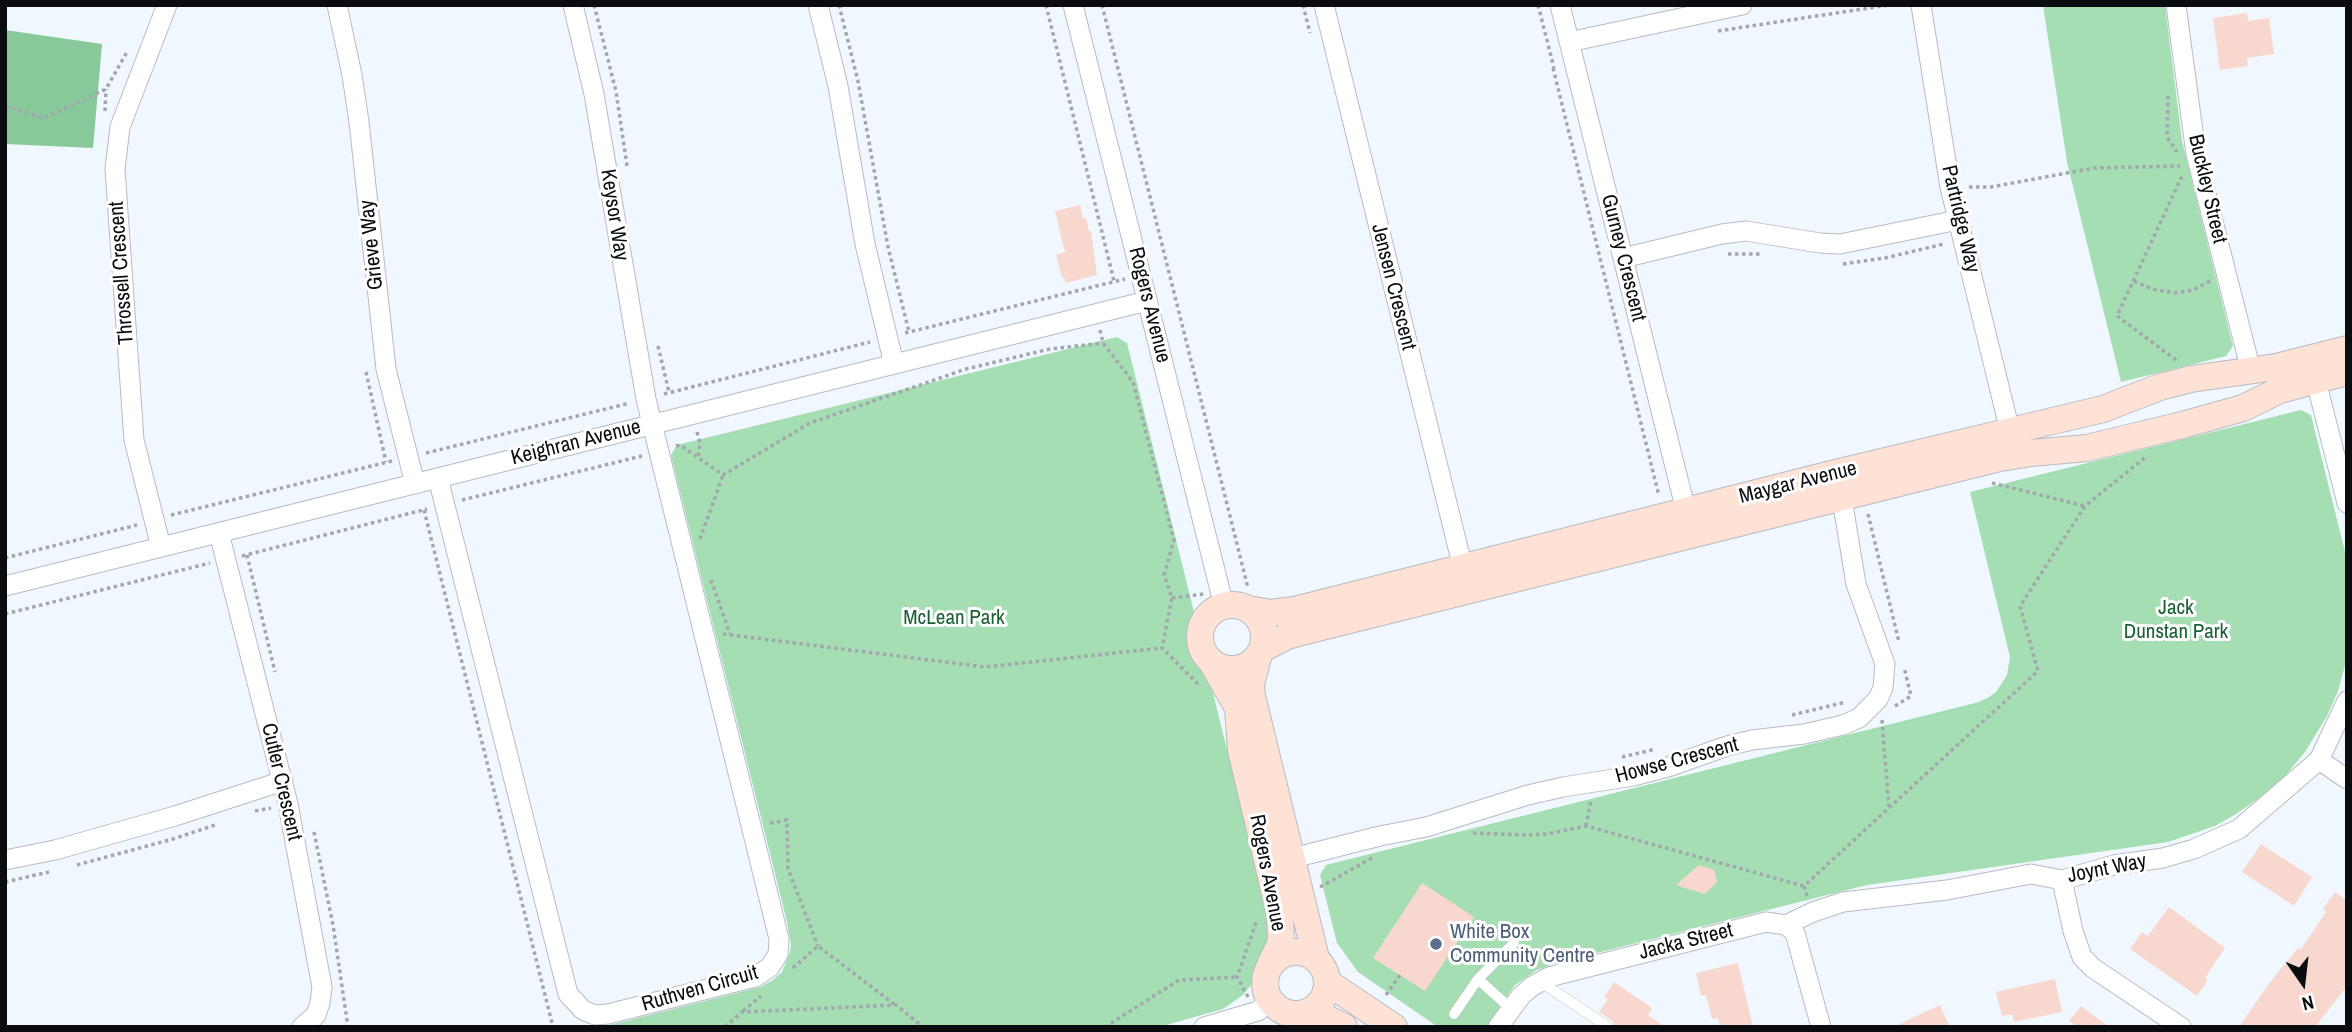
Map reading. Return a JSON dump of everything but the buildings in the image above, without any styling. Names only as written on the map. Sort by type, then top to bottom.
[{"type":"street","name":"Throssell Crescent","points":[[161,547],[134,440],[115,169],[120,127],[167,5]]},
{"type":"street","name":"Grieve Way","points":[[337,5],[359,122],[383,350],[415,484]]},
{"type":"street","name":"Keysor Way","points":[[573,5],[594,94],[652,424]]},
{"type":"street","points":[[818,5],[838,86],[865,244],[894,364]]},
{"type":"street","name":"Rogers Avenue","points":[[1073,5],[1147,301],[1240,602],[1261,622],[1264,640],[1251,684],[1280,861],[1288,895],[1322,970]]},
{"type":"street","name":"Jensen Crescent","points":[[1324,5],[1466,579]]},
{"type":"street","name":"Gurney Crescent","points":[[1560,5],[1687,512]]},
{"type":"street","points":[[1569,42],[1742,5]]},
{"type":"street","name":"Partridge Way","points":[[1921,5],[1950,187],[1948,222],[2013,443]]},
{"type":"street","name":"Buckley Street","points":[[2176,5],[2196,154],[2250,371]]},
{"type":"street","points":[[1625,267],[1746,231],[1840,244],[1948,222]]},
{"type":"street","name":"Keighran Avenue","points":[[5,586],[1147,301]]},
{"type":"street","name":"Maygar Avenue","points":[[1261,651],[1287,636],[1466,579],[1687,512],[1835,473],[2013,443],[2098,446],[2218,416],[2280,390],[2347,349]]},
{"type":"street","points":[[2313,370],[2347,503]]},
{"type":"street","points":[[2250,371],[2258,400]]},
{"type":"street","name":"Maygar Avenue","points":[[1687,512],[1844,509],[2173,383],[2210,375],[2250,371],[2347,372]]},
{"type":"street","name":"Ruthven Circuit","points":[[438,478],[568,994],[583,1010],[594,1015],[608,1014],[755,977],[770,967],[778,954],[779,939],[652,424]]},
{"type":"street","points":[[1835,473],[1844,509],[1856,584],[1885,664],[1883,688],[1872,708]]},
{"type":"street","name":"Cutler Crescent","points":[[219,533],[283,781],[322,987],[316,1015],[302,1027]]},
{"type":"street","name":"Maygar Avenue","points":[[1240,602],[1271,612],[1294,610],[1466,579]]},
{"type":"street","name":"Rogers Avenue","points":[[1240,602],[1207,616],[1202,625],[1200,644],[1238,708],[1241,750],[1280,861]]},
{"type":"street","points":[[1211,661],[1220,667],[1242,667],[1252,662],[1261,651]]},
{"type":"street","points":[[2347,701],[2319,760],[2347,779]]},
{"type":"street","name":"Howse Crescent","points":[[1280,861],[1426,827],[1528,795],[1668,767],[1727,746],[1804,734],[1843,724],[1859,718],[1872,708]]},
{"type":"street","name":"Joynt Way","points":[[1786,925],[1843,902],[1947,890],[2031,874],[2062,880],[2114,865],[2194,849],[2239,829],[2319,760]]},
{"type":"street","points":[[5,860],[55,850],[175,816],[283,781]]},
{"type":"street","points":[[2062,880],[2073,931],[2082,957],[2093,968],[2181,1027]]},
{"type":"street","name":"Rogers Avenue","points":[[1270,965],[1281,942],[1280,915],[1288,895]]},
{"type":"street","name":"Jacka Street","points":[[1499,1027],[1521,996],[1541,981],[1560,974],[1766,922],[1786,925]]},
{"type":"street","points":[[1786,925],[1795,933],[1821,1027]]},
{"type":"street","points":[[1264,1006],[1265,984],[1270,965],[1286,953],[1307,953],[1322,970],[1394,1027]]},
{"type":"street","points":[[1306,1012],[1322,1000],[1326,992],[1322,970]]},
{"type":"street","points":[[1204,1027],[1264,1006],[1287,1013],[1306,1012],[1344,1027]]},
{"type":"lane","points":[[1454,1014],[1478,979],[1514,943]]},
{"type":"lane","points":[[1478,979],[1510,1008]]},
{"type":"lane","points":[[1541,981],[1608,1027]]},
{"type":"path","points":[[839,5],[858,81],[888,247],[910,332]]},
{"type":"path","points":[[1046,5],[1114,281]]},
{"type":"path","points":[[1102,5],[1240,602]]},
{"type":"path","points":[[5,106],[44,118],[106,89],[133,41]]},
{"type":"path","points":[[1553,68],[1659,496]]},
{"type":"path","points":[[2169,88],[2167,137],[2187,166]]},
{"type":"path","points":[[1950,187],[1991,187],[2094,168],[2187,166]]},
{"type":"path","points":[[2187,166],[2117,316],[2176,361],[2187,359]]},
{"type":"path","points":[[1832,263],[1885,258],[1944,244],[1948,222]]},
{"type":"path","points":[[1723,254],[1771,255]]},
{"type":"path","points":[[1606,281],[1625,267]]},
{"type":"path","points":[[2134,281],[2152,289],[2176,293],[2206,285],[2226,269]]},
{"type":"path","points":[[5,558],[1141,275]]},
{"type":"path","points":[[1097,314],[1103,343],[1133,382],[1174,540],[1164,575],[1171,597],[1162,648]]},
{"type":"path","points":[[699,543],[723,475],[810,423],[965,369],[1050,349],[1103,343]]},
{"type":"path","points":[[659,450],[680,445],[723,475]]},
{"type":"path","points":[[1804,886],[2038,671],[2020,606],[2085,506],[2154,451]]},
{"type":"path","points":[[1980,486],[1993,483],[2085,506]]},
{"type":"path","points":[[1648,499],[1659,496],[1687,512]]},
{"type":"path","points":[[1844,509],[1871,513]]},
{"type":"path","points":[[424,510],[553,1027]]},
{"type":"path","points":[[5,614],[247,555]]},
{"type":"path","points":[[708,569],[730,634]]},
{"type":"path","points":[[705,636],[730,634],[985,667],[1162,648]]},
{"type":"path","points":[[1162,648],[1203,690]]},
{"type":"path","points":[[1792,715],[1859,699],[1872,708]]},
{"type":"path","points":[[1617,758],[1658,749]]},
{"type":"path","points":[[753,827],[787,820],[788,869],[818,946],[923,1027]]},
{"type":"path","points":[[1461,832],[1547,834],[1586,825],[1804,886]]},
{"type":"path","points":[[1237,977],[1263,901],[1318,888],[1384,852]]},
{"type":"path","points":[[1804,886],[1813,912]]},
{"type":"path","points":[[790,971],[818,946]]},
{"type":"path","points":[[1385,997],[1400,975]]},
{"type":"path","points":[[1237,977],[1264,1006]]},
{"type":"path","points":[[1105,1027],[1179,980],[1237,977]]},
{"type":"path","points":[[725,1027],[761,995]]},
{"type":"path","points":[[742,1012],[896,1005]]},
{"type":"green space","points":[[2043,5],[2165,5],[2182,141],[2233,346],[2226,356],[2121,382],[2067,162]]},
{"type":"green space","points":[[5,30],[102,44],[93,148],[5,144]]},
{"type":"green space","name":"McLean Park","points":[[1117,337],[1127,343],[1194,612],[1190,635],[1197,661],[1210,681],[1268,915],[1269,944],[1255,980],[1243,995],[1223,1009],[1159,1027],[602,1027],[760,987],[782,972],[790,952],[787,922],[671,455],[677,445]]},
{"type":"green space","name":"Jack Dunstan Park","points":[[2301,410],[2311,415],[2347,560],[2347,658],[2338,691],[2327,716],[2305,752],[2285,776],[2259,798],[2215,826],[2168,842],[1867,885],[1557,963],[1537,970],[1515,985],[1486,1027],[1438,1027],[1358,972],[1337,943],[1320,875],[1326,865],[1979,702],[1989,697],[1996,692],[2007,675],[2010,657],[1970,492]]},
{"type":"place","name":"White Box Community Centre","points":[[1436,944]]}]
